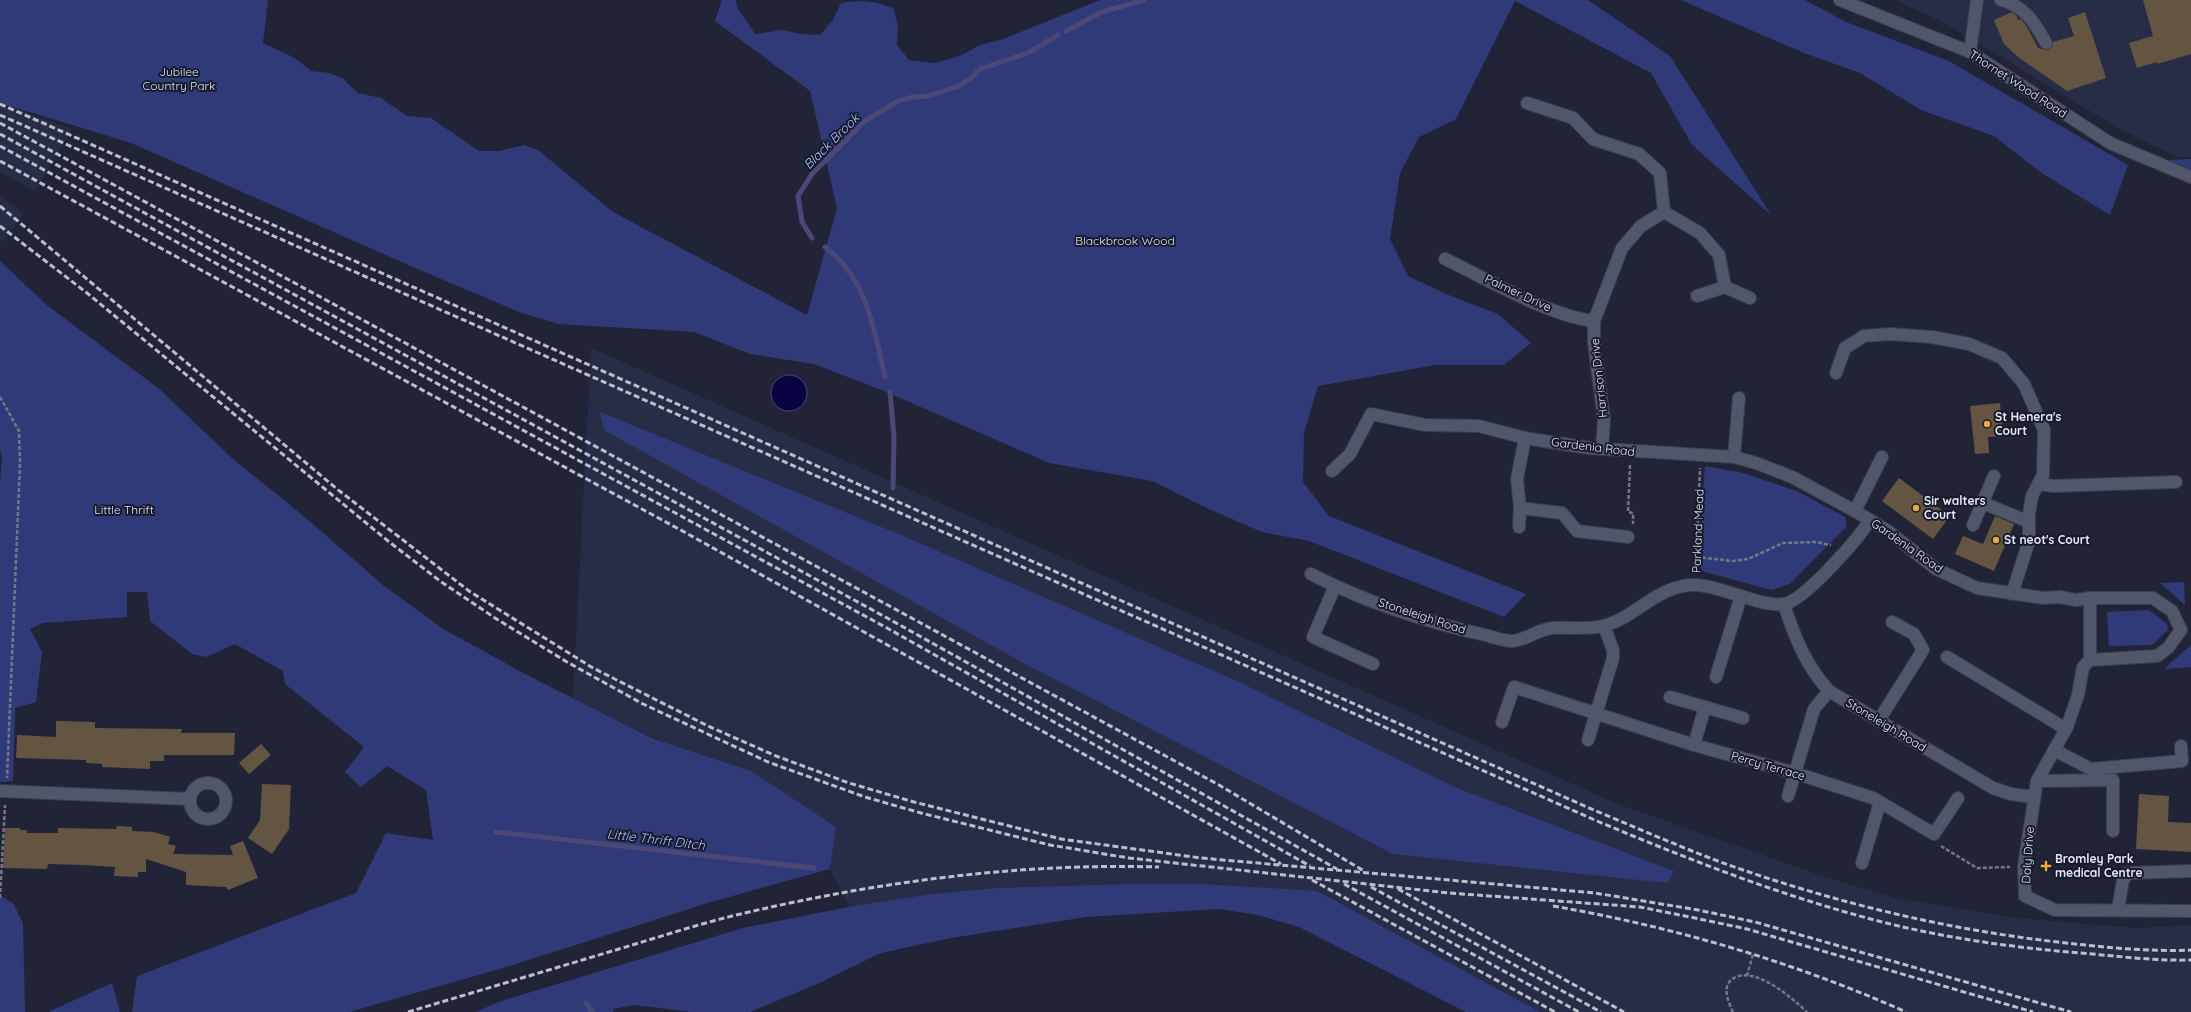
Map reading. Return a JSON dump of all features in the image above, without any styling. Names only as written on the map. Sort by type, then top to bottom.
[{"type":"street","name":"Thornet Wood Road","points":[[1840,0],[1970,52],[2110,143],[2191,177]]},
{"type":"street","points":[[1970,52],[1977,0]]},
{"type":"street","points":[[2001,0],[2015,4],[2025,11],[2046,43]]},
{"type":"street","points":[[1527,103],[1549,112],[1573,118],[1593,139],[1640,154],[1660,173],[1664,212],[1700,233],[1719,256],[1725,287]]},
{"type":"street","name":"Harrison Drive","points":[[1602,449],[1604,420],[1594,343],[1594,321],[1622,248],[1641,226],[1664,212]]},
{"type":"street","name":"Palmer Drive","points":[[1444,259],[1538,304],[1583,320],[1594,321]]},
{"type":"street","points":[[1697,296],[1725,287],[1750,298]]},
{"type":"street","points":[[1836,373],[1846,348],[1864,336],[1890,334],[1932,337],[1969,344],[2002,358],[2024,384],[2044,430],[2043,474],[2032,496],[2029,522],[2029,541],[2012,594]]},
{"type":"street","points":[[1734,457],[1739,398]]},
{"type":"street","name":"Gardenia Road","points":[[1332,471],[1350,454],[1371,414],[1425,424],[1479,426],[1525,438],[1602,449],[1630,452],[1698,454],[1734,457],[1756,463],[1792,477],[1855,511],[1888,531],[1936,569],[1977,588],[2043,598],[2060,597],[2076,600],[2090,598],[2153,598],[2172,612],[2186,630]]},
{"type":"street","points":[[1519,528],[1520,508],[1516,479],[1525,438]]},
{"type":"street","points":[[1855,511],[1882,457]]},
{"type":"street","points":[[1974,525],[1994,476]]},
{"type":"street","points":[[2038,484],[2053,486],[2176,482]]},
{"type":"street","points":[[1983,503],[2029,522]]},
{"type":"street","points":[[1520,508],[1562,513],[1577,531],[1628,537]]},
{"type":"street","points":[[1784,604],[1798,598],[1843,554],[1870,520]]},
{"type":"street","name":"Stoneleigh Road","points":[[1311,574],[1335,586],[1445,626],[1511,641],[1528,637],[1541,630],[1553,628],[1589,629],[1604,626],[1619,619],[1656,595],[1682,586],[1693,585]]},
{"type":"street","name":"Parkland Mead","points":[[1693,585],[1762,602],[1784,604]]},
{"type":"street","points":[[1335,586],[1313,637],[1373,664]]},
{"type":"street","points":[[1716,678],[1741,596]]},
{"type":"street","points":[[2090,598],[2090,660],[2158,656],[2186,630]]},
{"type":"street","name":"Stoneleigh Road","points":[[1784,604],[1802,653],[1818,679],[1829,692],[1993,788],[2011,794],[2033,797]]},
{"type":"street","points":[[1879,720],[1924,650],[1914,634],[1892,622]]},
{"type":"street","points":[[1588,740],[1613,658],[1613,650],[1604,626]]},
{"type":"street","points":[[1947,657],[2066,729]]},
{"type":"street","name":"Daly Drive","points":[[2090,660],[2083,667],[2078,695],[2066,729],[2037,781],[2033,797],[2024,866],[2025,896],[2055,910],[2191,911]]},
{"type":"street","name":"Percy Terrace","points":[[1502,722],[1514,687],[1694,745],[1795,773],[1880,802],[1934,834]]},
{"type":"street","points":[[1788,796],[1814,709],[1829,692]]},
{"type":"street","points":[[1670,697],[1743,718]]},
{"type":"street","points":[[1694,745],[1705,707]]},
{"type":"street","points":[[2054,750],[2091,769],[2182,761],[2181,746]]},
{"type":"street","points":[[2037,781],[2112,780],[2113,832]]},
{"type":"street","points":[[3,791],[190,799]]},
{"type":"street","points":[[1934,834],[1958,798]]},
{"type":"street","points":[[1862,863],[1880,802]]},
{"type":"street","points":[[2118,910],[2123,880],[2128,873],[2191,871]]},
{"type":"path","points":[[0,397],[19,431],[20,463],[3,791],[0,898]]},
{"type":"path","points":[[1628,537],[1632,537],[1633,513],[1628,512],[1630,452]]},
{"type":"path","name":"Parkland Mead","points":[[1693,585],[1696,577],[1700,472],[1698,454]]},
{"type":"path","points":[[1696,557],[1733,561],[1748,559],[1783,543],[1815,542],[1831,545],[1843,554]]},
{"type":"path","points":[[1934,834],[1939,844],[1977,868],[2024,866]]},
{"type":"path","points":[[1747,976],[1753,954]]},
{"type":"path","points":[[1733,1012],[1726,994],[1727,984],[1732,979],[1747,976],[1774,986],[1807,1012]]},
{"type":"shaded area","points":[[1895,0],[2191,0],[2191,157],[2177,157],[2118,128],[1947,24]]},
{"type":"shaded area","points":[[0,103],[72,129],[35,191],[0,172]]},
{"type":"shaded area","points":[[0,196],[23,213],[4,242],[0,240]]},
{"type":"shaded area","points":[[591,348],[1618,804],[1828,878],[1899,899],[2017,918],[2135,928],[2191,925],[2191,1012],[1503,1012],[1305,901],[853,915],[830,869],[836,827],[573,698]]},
{"type":"shaded area","points":[[792,375],[802,380],[806,386],[806,400],[802,406],[796,410],[786,411],[776,406],[772,400],[771,390],[776,380],[782,376]]},
{"type":"green space","points":[[0,0],[268,0],[263,43],[295,58],[311,71],[329,73],[342,78],[358,93],[381,98],[407,116],[431,118],[479,151],[499,151],[524,145],[538,150],[613,212],[807,315],[837,208],[810,91],[715,21],[722,0],[736,0],[737,7],[755,34],[782,30],[801,34],[820,35],[833,20],[841,3],[862,1],[881,4],[894,9],[898,28],[897,45],[909,60],[933,63],[962,55],[980,45],[1003,39],[1100,0],[1588,0],[1670,56],[1771,215],[1692,145],[1651,73],[1515,1],[1456,119],[1419,137],[1400,173],[1390,239],[1408,276],[1446,294],[1498,314],[1531,343],[1504,365],[1435,365],[1318,386],[1304,433],[1303,482],[1329,516],[1526,594],[1504,617],[1309,541],[1262,532],[1209,509],[1152,481],[1049,463],[884,391],[814,364],[750,354],[694,332],[559,324],[522,313],[429,274],[131,143],[0,103]]},
{"type":"green space","points":[[1681,0],[1805,0],[1846,22],[1949,61],[2128,165],[2110,215],[2043,174],[1994,136],[1921,110],[1860,73],[1804,53]]},
{"type":"green space","points":[[2191,159],[2191,169],[2165,160]]},
{"type":"green space","name":"Little Thrift","points":[[0,261],[48,306],[158,388],[231,457],[307,519],[383,585],[443,629],[523,673],[654,739],[751,771],[836,827],[830,869],[711,902],[503,968],[349,1012],[132,1012],[137,976],[356,893],[386,833],[433,840],[426,790],[387,766],[361,787],[345,772],[364,747],[285,684],[283,671],[235,644],[206,657],[192,654],[150,621],[147,592],[127,592],[127,617],[43,623],[30,629],[42,652],[36,702],[15,708],[13,781],[0,782],[0,483],[2,456],[0,450]]},
{"type":"green space","points":[[600,412],[901,535],[1237,681],[1457,788],[1674,871],[1667,883],[1393,854],[1027,665],[604,430]]},
{"type":"green space","points":[[1705,466],[1743,473],[1797,491],[1845,517],[1847,526],[1790,584],[1771,590],[1701,571],[1701,518]]},
{"type":"green space","points":[[2184,582],[2185,605],[2160,583]]},
{"type":"green space","points":[[2149,610],[2167,624],[2168,630],[2152,645],[2109,646],[2107,612]]},
{"type":"green space","points":[[2191,645],[2191,667],[2165,669],[2165,668]]},
{"type":"green space","points":[[1131,884],[1203,884],[1317,891],[1540,1012],[1466,1012],[1299,927],[1258,915],[1218,909],[1086,917],[951,938],[881,953],[817,984],[750,1012],[692,1012],[634,1005],[613,1009],[613,1012],[476,1012],[498,1002],[743,928],[843,908],[931,894],[998,888]]},
{"type":"green space","points":[[0,896],[13,903],[23,923],[25,1012],[0,1012]]},
{"type":"green space","points":[[112,983],[120,1012],[48,1012]]},
{"type":"building","points":[[2143,0],[2191,0],[2191,54],[2137,68],[2129,43],[2153,36]]},
{"type":"building","points":[[2012,12],[2016,15],[2018,20],[2021,19],[2027,27],[2038,48],[2046,50],[2052,47],[2053,42],[2074,36],[2068,18],[2085,12],[2106,78],[2067,91],[2018,57],[2004,44],[1994,20]]},
{"type":"building","name":"St Henera's Court","points":[[2000,403],[2003,436],[1988,437],[1989,453],[1975,454],[1970,406]]},
{"type":"building","name":"Sir walters Court","points":[[1899,478],[1950,516],[1933,539],[1882,501]]},
{"type":"building","name":"St neot's Court","points":[[1995,516],[2014,524],[1994,571],[1955,554],[1963,536],[1983,544]]},
{"type":"building","points":[[56,721],[95,722],[95,728],[182,729],[181,733],[235,733],[234,755],[164,755],[164,761],[150,761],[150,769],[102,767],[102,764],[86,763],[86,760],[16,758],[17,735],[56,737]]},
{"type":"building","points":[[261,744],[271,755],[249,774],[239,763]]},
{"type":"building","points":[[262,784],[291,785],[289,829],[272,854],[248,838],[260,820]]},
{"type":"building","points":[[2139,794],[2169,796],[2168,822],[2191,823],[2191,852],[2136,849]]},
{"type":"building","points":[[117,826],[132,827],[132,831],[154,832],[170,837],[168,844],[176,846],[173,854],[233,855],[230,846],[243,841],[258,878],[228,890],[226,887],[186,885],[186,872],[146,859],[146,872],[138,872],[138,877],[114,876],[115,867],[48,864],[47,869],[3,868],[5,828],[20,828],[20,830],[27,830],[27,833],[58,833],[58,828],[116,829]]},
{"type":"waterway","name":"Black Brook","points":[[1066,31],[1102,12],[1144,0]]},
{"type":"waterway","name":"Black Brook","points":[[812,238],[802,222],[798,196],[812,174],[865,121],[898,101],[913,97],[929,96],[959,86],[971,78],[980,69],[1028,53],[1058,35]]},
{"type":"waterway","name":"Black Brook","points":[[825,247],[851,274],[860,289],[872,323],[885,377]]},
{"type":"waterway","name":"Black Brook","points":[[890,392],[894,437],[893,488]]},
{"type":"waterway","name":"Little Thrift Ditch","points":[[496,832],[814,868]]},
{"type":"waterway","points":[[586,1003],[593,1012]]},
{"type":"railway","points":[[0,104],[1669,842],[1782,883],[1899,915],[1978,931],[2091,946],[2141,950],[2191,950]]},
{"type":"railway","points":[[0,115],[1597,821],[1730,874],[1798,898],[1832,908],[1893,925],[1946,936],[2053,951],[2163,960],[2191,960]]},
{"type":"railway","points":[[0,123],[1219,785],[1364,871]]},
{"type":"railway","points":[[0,134],[889,619],[1337,869]]},
{"type":"railway","points":[[0,146],[887,628],[1310,866]]},
{"type":"railway","points":[[0,161],[688,534],[1281,864]]},
{"type":"railway","points":[[0,206],[337,489],[469,591],[593,668],[708,726],[776,756],[849,783],[914,802],[1061,839],[1201,858],[1595,893],[1698,910],[1755,922],[2071,1012]]},
{"type":"railway","points":[[0,226],[87,293],[388,541],[440,581],[495,618],[567,662],[643,704],[768,762],[865,797],[921,813],[1050,845],[1129,858],[1449,893],[1640,907],[1747,929],[2033,1012]]},
{"type":"railway","points":[[408,1012],[700,925],[749,912],[851,891],[953,876],[1004,871],[1056,868],[1159,867]]},
{"type":"railway","points":[[1312,880],[1555,1012]]},
{"type":"railway","points":[[1344,884],[1579,1012]]},
{"type":"railway","points":[[1371,887],[1601,1012]]},
{"type":"railway","points":[[1398,889],[1624,1012]]},
{"type":"railway","points":[[1553,906],[1643,924],[1733,948],[1821,977],[1906,1012]]},
{"type":"place","name":"St Henera's Court","points":[[1987,424]]},
{"type":"place","name":"Sir walters Court","points":[[1916,508]]},
{"type":"place","name":"St neot's Court","points":[[1996,540]]},
{"type":"place","name":"Bromley Park medical Centre","points":[[2046,866]]},
{"type":"park label","name":"Jubilee Country Park","points":[[179,79]]},
{"type":"park label","name":"Blackbrook Wood","points":[[1125,241]]}]
